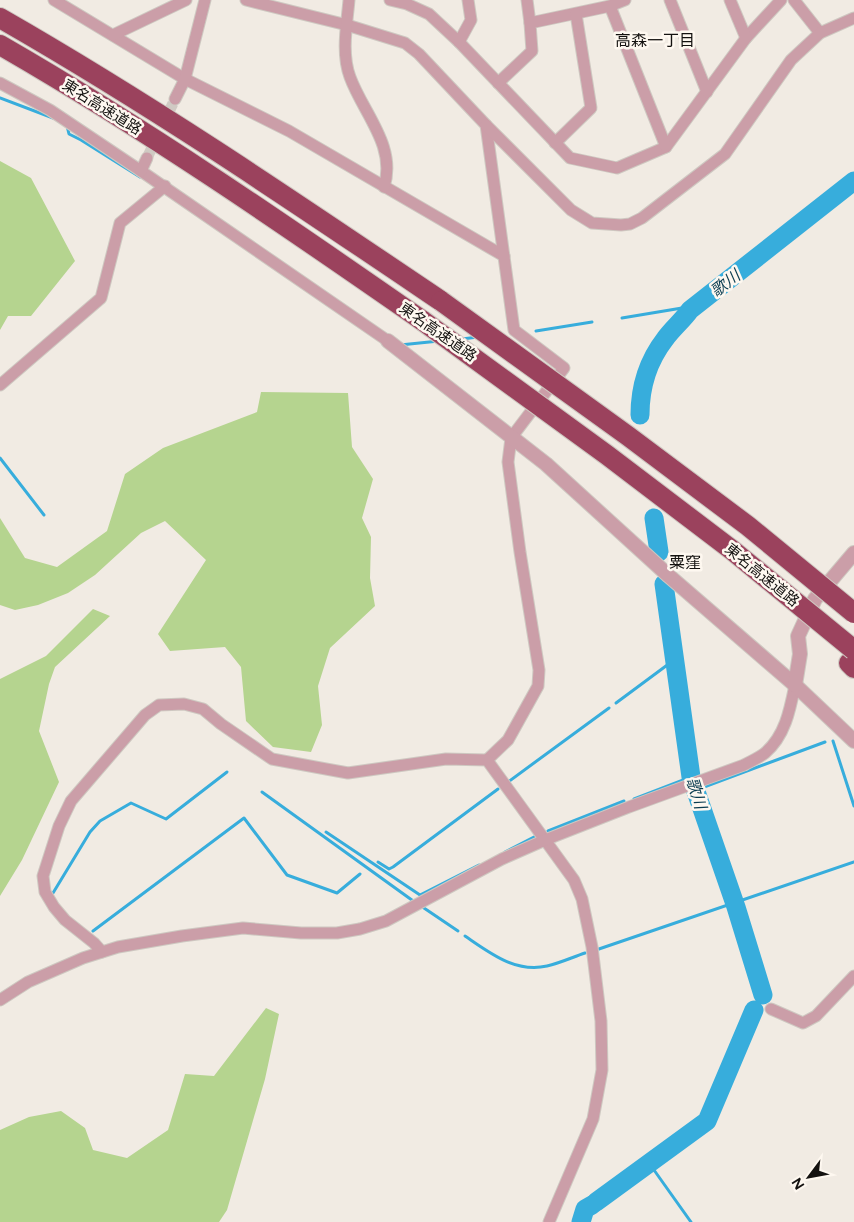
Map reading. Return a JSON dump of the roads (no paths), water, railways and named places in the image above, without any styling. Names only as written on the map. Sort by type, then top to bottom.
[{"type":"highway","name":"東名高速道路","points":[[0,18],[146,106],[272,186],[440,301],[613,425],[748,526],[854,613]]},
{"type":"highway","name":"東名高速道路","points":[[0,46],[143,132],[230,189],[423,322],[608,454],[732,550],[852,661]]},
{"type":"highway","points":[[748,526],[854,602]]},
{"type":"street","points":[[54,0],[185,79],[289,131],[504,256]]},
{"type":"street","points":[[113,35],[186,0]]},
{"type":"street","points":[[175,99],[185,79],[205,0]]},
{"type":"street","points":[[246,0],[347,24],[405,43],[420,54],[486,125],[571,210],[592,223],[611,226],[630,224],[642,218],[725,154],[791,60],[820,32],[854,18]]},
{"type":"street","points":[[348,0],[346,51],[349,76],[378,131],[388,166],[384,187]]},
{"type":"street","points":[[390,0],[407,2],[429,14],[459,42],[570,158],[617,168],[666,147],[746,38],[781,0]]},
{"type":"street","points":[[459,42],[471,20],[468,0]]},
{"type":"street","points":[[498,83],[532,51],[527,0]]},
{"type":"street","points":[[530,23],[610,6],[625,0]]},
{"type":"street","points":[[670,0],[708,92]]},
{"type":"street","points":[[730,0],[746,38]]},
{"type":"street","points":[[794,0],[820,32]]},
{"type":"street","points":[[610,6],[666,147]]},
{"type":"street","points":[[556,143],[592,108],[576,14]]},
{"type":"street","points":[[0,83],[50,110],[165,186],[388,341],[546,464],[854,741]]},
{"type":"street","points":[[102,952],[94,943],[65,920],[54,907],[45,892],[43,876],[60,826],[71,801],[145,715],[159,705],[184,704],[203,710],[272,759],[348,774],[446,759],[487,760],[508,740],[538,686],[540,670],[520,552],[508,462],[511,438],[564,368],[514,330],[486,125]]},
{"type":"street","points":[[141,171],[147,158]]},
{"type":"street","points":[[0,385],[101,298],[120,223],[165,186]]},
{"type":"street","points":[[0,1000],[28,982],[83,958],[118,947],[243,928],[336,934],[386,921],[502,859],[545,840],[744,765],[765,753],[781,732],[789,714],[795,686],[800,654],[798,636],[814,599],[854,553]]},
{"type":"street","points":[[487,760],[574,880],[582,899],[593,955],[601,1021],[602,1070],[593,1119],[548,1222]]},
{"type":"street","points":[[771,1009],[803,1023],[816,1016],[854,976]]},
{"type":"waterway","points":[[0,98],[53,118]]},
{"type":"waterway","points":[[67,126],[69,134],[140,177]]},
{"type":"waterway","name":"歌川","points":[[640,415],[643,385],[654,356],[668,335],[690,310],[854,181]]},
{"type":"waterway","points":[[622,318],[688,307],[690,310]]},
{"type":"waterway","points":[[536,331],[592,322]]},
{"type":"waterway","points":[[462,339],[478,337]]},
{"type":"waterway","points":[[400,345],[439,341]]},
{"type":"waterway","points":[[0,458],[44,515]]},
{"type":"waterway","name":"歌川","points":[[654,518],[659,552]]},
{"type":"waterway","name":"歌川","points":[[664,584],[691,777],[736,907],[763,995]]},
{"type":"waterway","points":[[616,703],[674,660]]},
{"type":"waterway","points":[[508,782],[609,708]]},
{"type":"waterway","points":[[833,741],[854,806]]},
{"type":"waterway","points":[[704,787],[825,742]]},
{"type":"waterway","points":[[53,893],[90,832],[100,821],[131,803],[166,819],[227,772]]},
{"type":"waterway","points":[[634,799],[691,777]]},
{"type":"waterway","points":[[378,862],[389,869],[393,867],[498,789]]},
{"type":"waterway","points":[[262,792],[416,903]]},
{"type":"waterway","points":[[548,831],[624,801]]},
{"type":"waterway","points":[[93,931],[244,818],[287,875],[337,893],[360,874]]},
{"type":"waterway","points":[[326,832],[420,895],[479,865]]},
{"type":"waterway","points":[[505,852],[534,837]]},
{"type":"waterway","points":[[596,950],[854,862]]},
{"type":"waterway","points":[[421,906],[458,931]]},
{"type":"waterway","points":[[465,936],[493,955],[524,967],[547,966],[585,953]]},
{"type":"waterway","name":"歌川","points":[[596,1202],[707,1121],[754,1010]]},
{"type":"waterway","points":[[649,1163],[691,1222]]},
{"type":"waterway","name":"歌川","points":[[581,1222],[585,1209],[592,1205]]},
{"type":"tunnel","points":[[147,158],[175,99]]},
{"type":"district","name":"高森一丁目","points":[[655,40]]},
{"type":"district","name":"粟窪","points":[[685,562]]}]
